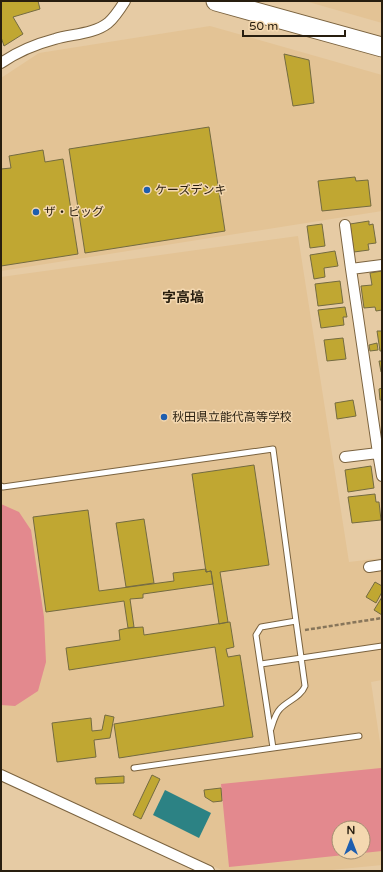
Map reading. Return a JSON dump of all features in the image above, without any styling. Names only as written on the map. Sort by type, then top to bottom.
[{"type":"highway","points":[[216,1],[382,48]]},
{"type":"street","points":[[1,62],[38,44],[101,28],[109,23],[125,1]]},
{"type":"street","points":[[345,225],[380,453],[382,476]]},
{"type":"street","points":[[351,269],[382,264]]},
{"type":"street","points":[[345,457],[380,453]]},
{"type":"street","points":[[369,567],[382,566]]},
{"type":"street","points":[[1,775],[209,871]]},
{"type":"lane","points":[[1,486],[3,487],[273,449],[305,686],[303,691],[279,709],[270,730]]},
{"type":"lane","points":[[273,748],[256,635],[261,627],[296,621]]},
{"type":"lane","points":[[261,664],[382,646]]},
{"type":"lane","points":[[134,768],[359,736]]},
{"type":"path","points":[[298,631],[382,618]]},
{"type":"shaded area","points":[[305,1],[382,1],[382,23]]},
{"type":"shaded area","points":[[210,26],[382,75],[382,211],[1,271],[1,78],[39,53]]},
{"type":"shaded area","name":"秋田県立能代高等学校","points":[[298,236],[349,562],[382,558],[382,680],[371,682],[382,756],[382,865],[321,871],[224,871],[1,771],[1,277]]},
{"type":"shaded area","points":[[1,504],[19,512],[31,530],[44,617],[46,662],[38,691],[15,706],[1,705]]},
{"type":"shaded area","points":[[381,768],[382,851],[371,852],[371,820],[331,820],[331,856],[229,867],[221,784]]},
{"type":"water","points":[[165,790],[211,813],[199,838],[153,815]]},
{"type":"building","points":[[1,1],[38,1],[40,9],[13,17],[23,34],[4,46],[1,37]]},
{"type":"building","points":[[284,54],[309,60],[314,103],[293,106]]},
{"type":"building","name":"ケーズデンキ","points":[[209,127],[225,231],[85,253],[69,149]]},
{"type":"building","name":"ザ・ビッグ","points":[[43,150],[45,162],[63,159],[78,254],[1,266],[1,169],[11,168],[9,156]]},
{"type":"building","points":[[355,177],[356,181],[368,180],[371,206],[322,211],[318,181]]},
{"type":"building","points":[[369,221],[369,225],[373,224],[376,243],[368,244],[369,250],[354,252],[350,224]]},
{"type":"building","points":[[322,224],[325,246],[310,248],[307,226]]},
{"type":"building","points":[[335,251],[338,266],[324,268],[325,277],[314,279],[310,255]]},
{"type":"building","points":[[382,271],[382,310],[376,311],[375,307],[364,308],[361,286],[372,285],[370,273]]},
{"type":"building","points":[[340,281],[343,303],[318,306],[315,284]]},
{"type":"building","points":[[345,307],[347,317],[343,317],[344,325],[321,328],[318,310]]},
{"type":"building","points":[[377,331],[382,331],[382,351],[380,351]]},
{"type":"building","points":[[343,338],[346,359],[327,361],[324,340]]},
{"type":"building","points":[[377,343],[378,350],[370,351],[369,345]]},
{"type":"building","points":[[379,361],[382,361],[382,372],[381,372]]},
{"type":"building","points":[[382,388],[382,400],[380,400],[379,389]]},
{"type":"building","points":[[353,400],[356,416],[337,419],[335,403]]},
{"type":"building","points":[[254,465],[269,565],[220,572],[228,622],[219,624],[211,571],[206,572],[192,474]]},
{"type":"building","points":[[371,466],[374,488],[348,492],[345,470]]},
{"type":"building","points":[[375,494],[376,502],[379,502],[381,520],[352,523],[348,497]]},
{"type":"building","points":[[88,510],[99,591],[174,581],[173,573],[206,569],[206,572],[211,571],[213,584],[143,594],[143,598],[130,599],[134,627],[128,628],[124,601],[46,612],[33,517]]},
{"type":"building","points":[[144,519],[154,583],[126,587],[116,523]]},
{"type":"building","points":[[375,582],[382,586],[382,592],[376,603],[366,597]]},
{"type":"building","points":[[382,597],[382,615],[374,610]]},
{"type":"building","points":[[230,622],[234,647],[226,649],[228,657],[240,655],[253,737],[119,758],[114,724],[224,706],[215,647],[69,670],[66,648],[120,640],[119,630],[128,628],[143,627],[144,635]]},
{"type":"building","points":[[105,715],[114,717],[110,738],[94,740],[96,757],[57,762],[52,723],[91,718],[92,731],[102,730]]},
{"type":"building","points":[[152,775],[160,779],[141,819],[133,815]]},
{"type":"building","points":[[124,776],[124,783],[96,784],[95,778]]},
{"type":"building","points":[[221,788],[222,801],[213,802],[205,797],[204,790]]},
{"type":"place","name":"ケーズデンキ","points":[[147,190]]},
{"type":"place","name":"ザ・ビッグ","points":[[36,212]]},
{"type":"place","name":"秋田県立能代高等学校","points":[[164,417]]},
{"type":"district","name":"字高塙","points":[[183,297]]}]
